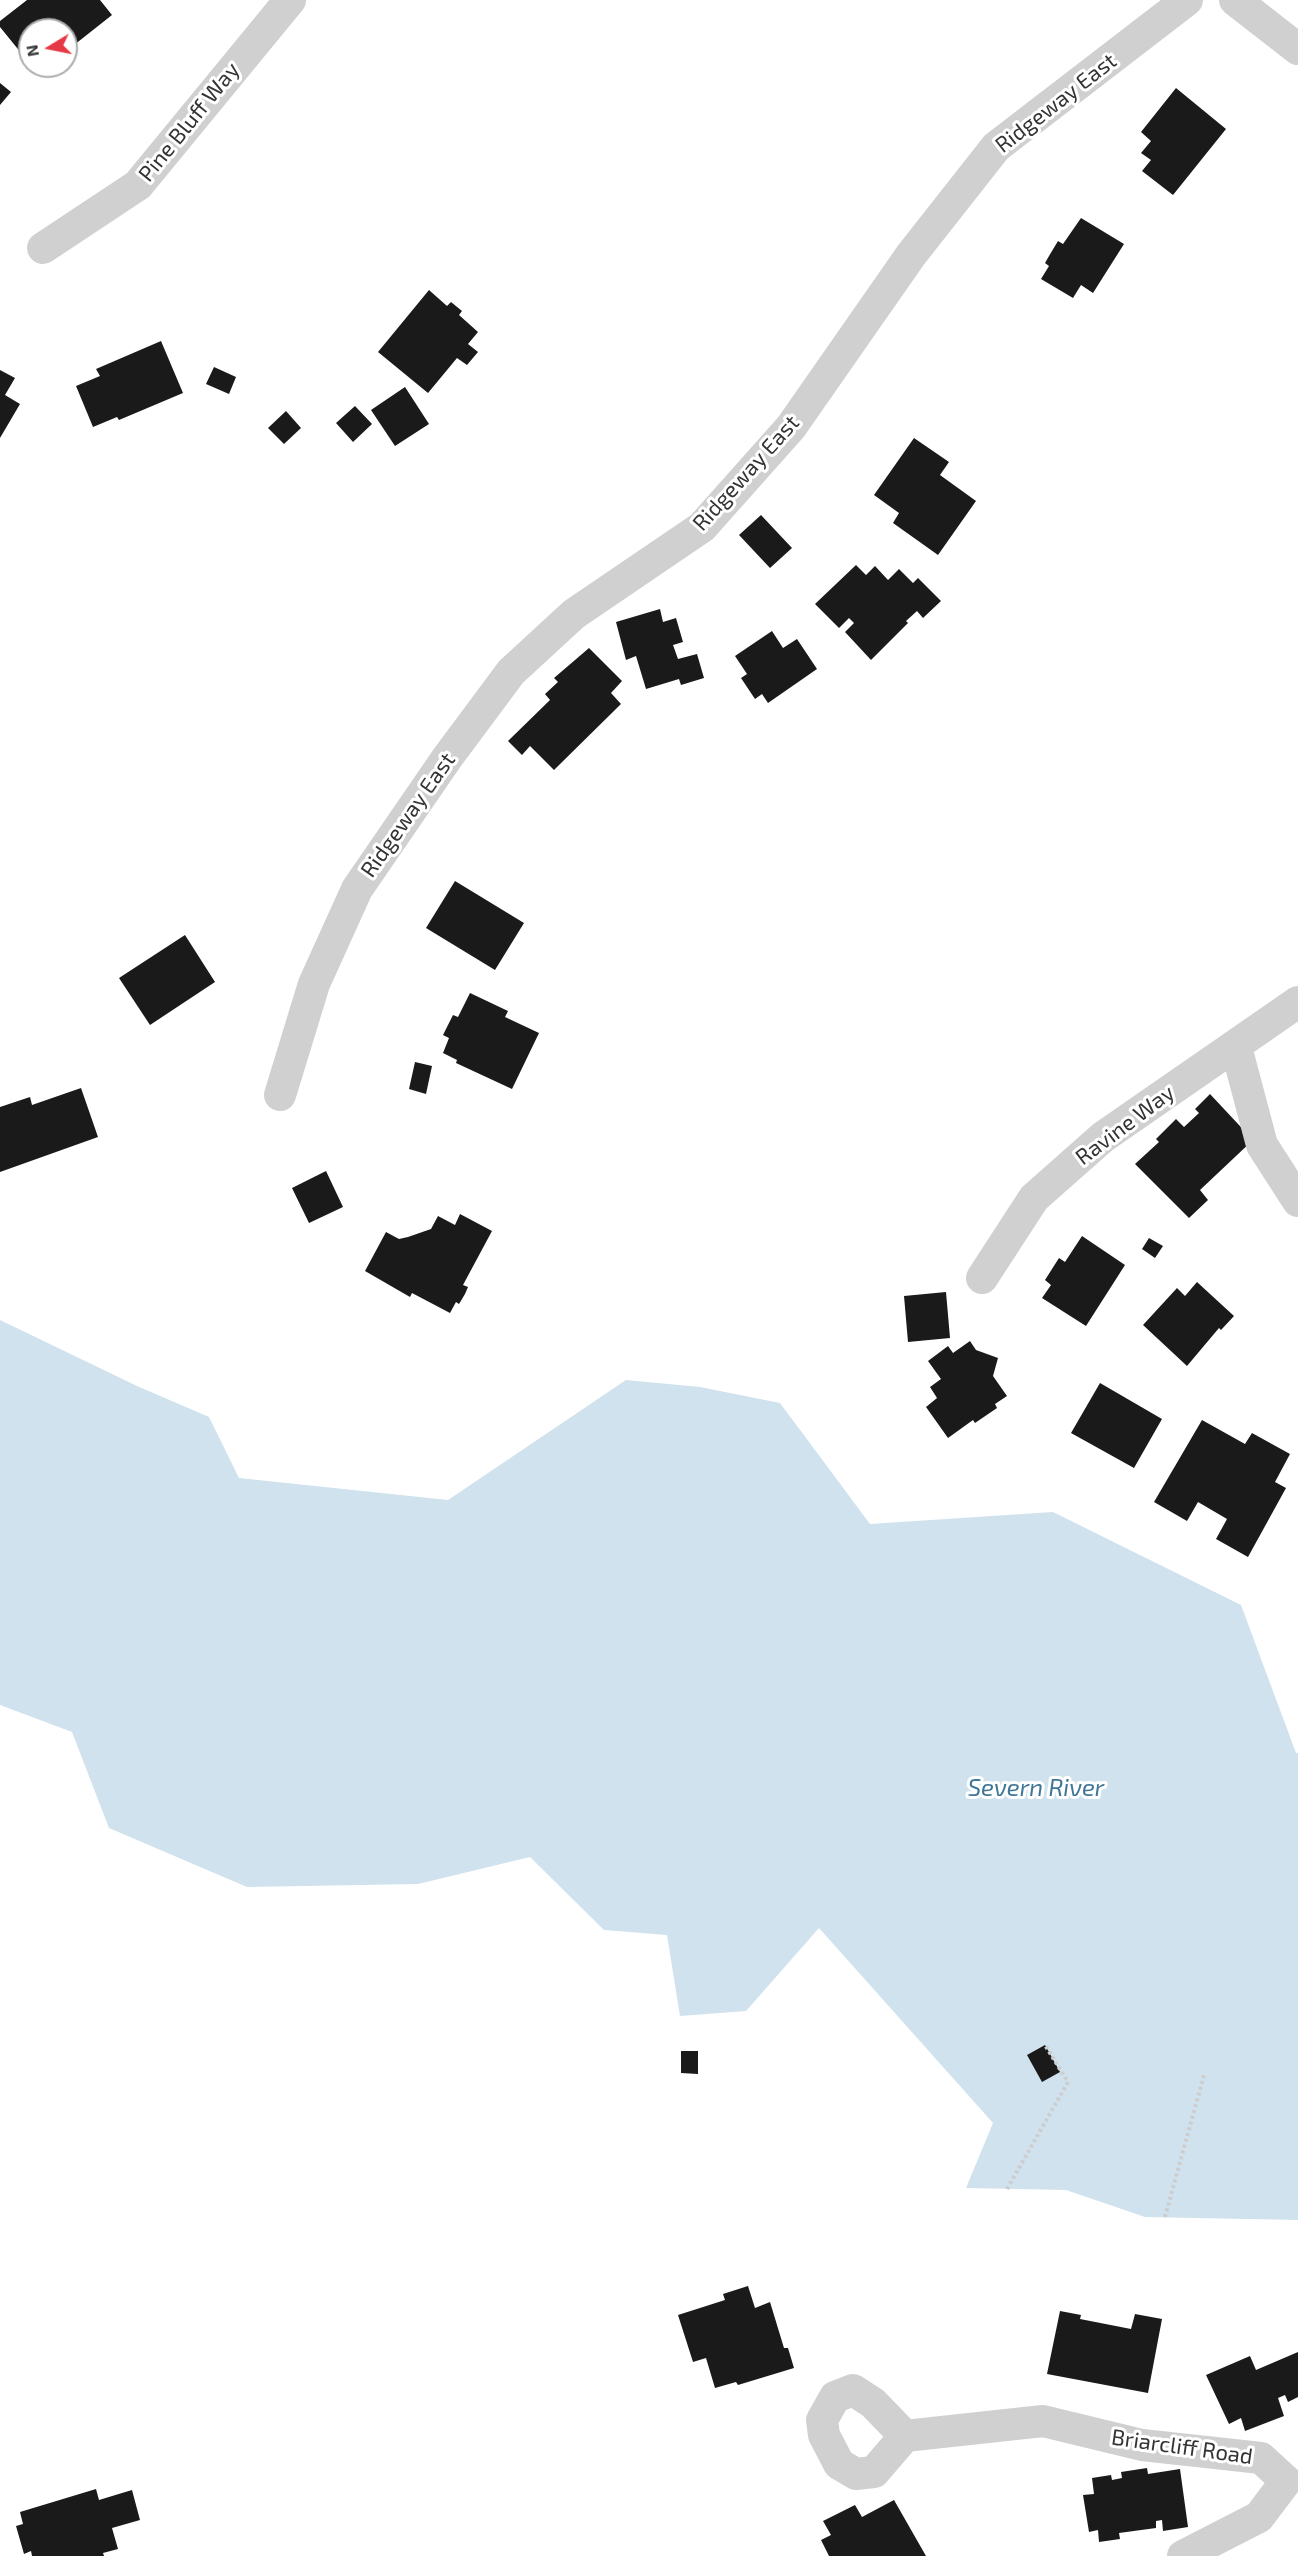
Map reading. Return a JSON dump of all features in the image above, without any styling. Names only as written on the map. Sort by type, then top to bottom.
[{"type":"street","name":"Pine Bluff Way","points":[[44,248],[138,185],[290,0]]},
{"type":"street","name":"Ridgeway East","points":[[280,1095],[314,984],[357,889],[447,758],[511,672],[574,614],[702,527],[791,427],[911,255],[996,147],[1187,0]]},
{"type":"street","points":[[1236,0],[1298,49]]},
{"type":"street","name":"Ravine Way","points":[[982,1278],[1034,1198],[1103,1137],[1298,1002]]},
{"type":"street","points":[[1236,1047],[1262,1145],[1298,1201]]},
{"type":"street","name":"Briarcliff Road","points":[[905,2436],[1042,2421],[1142,2445],[1262,2458],[1286,2481],[1259,2517],[1183,2556]]},
{"type":"path","points":[[1007,2189],[1068,2082],[1045,2045]]},
{"type":"path","points":[[1165,2217],[1204,2075]]},
{"type":"water","name":"Severn River","points":[[0,1320],[137,1386],[209,1417],[239,1478],[448,1500],[626,1380],[700,1387],[780,1403],[870,1524],[1053,1512],[1241,1605],[1296,1753],[1298,1753],[1298,2220],[1145,2217],[1066,2190],[966,2188],[993,2123],[819,1928],[746,2011],[680,2016],[667,1935],[604,1930],[530,1857],[418,1884],[247,1887],[109,1828],[72,1732],[0,1705]]},
{"type":"building","points":[[27,0],[100,0],[112,15],[78,42],[78,18],[18,18],[18,49],[0,27],[0,21]]},
{"type":"building","points":[[0,83],[11,92],[0,105]]},
{"type":"building","points":[[1176,88],[1226,129],[1173,195],[1142,171],[1151,160],[1141,153],[1151,141],[1141,132]]},
{"type":"building","points":[[1081,218],[1124,244],[1093,293],[1081,285],[1073,298],[1041,279],[1049,266],[1045,263],[1058,241],[1063,244]]},
{"type":"building","points":[[429,290],[447,306],[451,302],[462,311],[459,315],[478,332],[468,344],[478,352],[467,365],[457,358],[428,393],[378,352]]},
{"type":"building","points":[[161,341],[183,393],[119,420],[117,417],[93,427],[76,386],[100,376],[96,369]]},
{"type":"building","points":[[214,367],[236,377],[229,394],[206,384]]},
{"type":"building","points":[[0,370],[15,378],[5,395],[20,404],[0,438]]},
{"type":"building","points":[[405,387],[429,424],[395,446],[371,410]]},
{"type":"building","points":[[355,406],[372,424],[353,442],[336,423]]},
{"type":"building","points":[[286,411],[301,428],[284,444],[268,428]]},
{"type":"building","points":[[914,438],[949,462],[940,475],[976,501],[938,555],[893,523],[899,513],[874,495]]},
{"type":"building","points":[[761,515],[792,548],[770,568],[739,535]]},
{"type":"building","points":[[856,565],[866,575],[875,566],[888,580],[899,569],[913,583],[918,578],[941,601],[923,618],[917,611],[871,660],[845,632],[854,623],[849,618],[839,628],[815,604]]},
{"type":"building","points":[[660,609],[663,622],[676,618],[683,642],[673,645],[678,659],[697,654],[704,678],[681,685],[679,679],[646,689],[636,656],[626,660],[616,622]]},
{"type":"building","points":[[772,631],[783,648],[797,639],[817,669],[768,703],[762,694],[755,699],[741,678],[747,674],[735,656]]},
{"type":"building","points":[[589,648],[622,681],[611,693],[621,704],[554,770],[530,746],[522,755],[508,741],[550,700],[545,694],[558,682],[554,678]]},
{"type":"building","points":[[455,881],[524,923],[495,970],[426,928]]},
{"type":"building","points":[[185,935],[215,982],[150,1025],[119,978]]},
{"type":"building","points":[[470,993],[508,1011],[505,1017],[539,1033],[512,1089],[456,1063],[457,1060],[443,1053],[449,1038],[443,1035],[453,1015],[458,1017]]},
{"type":"building","points":[[415,1062],[432,1066],[426,1094],[409,1089]]},
{"type":"building","points":[[81,1088],[98,1137],[0,1172],[0,1107],[30,1097],[32,1105]]},
{"type":"building","points":[[1210,1094],[1253,1140],[1200,1190],[1208,1200],[1189,1218],[1135,1164],[1159,1142],[1156,1139],[1176,1119],[1184,1127],[1199,1113],[1195,1109]]},
{"type":"building","points":[[326,1171],[343,1207],[309,1223],[292,1188]]},
{"type":"building","points":[[460,1214],[492,1231],[463,1285],[468,1287],[465,1294],[459,1304],[456,1302],[450,1313],[412,1293],[410,1297],[365,1271],[386,1232],[399,1239],[408,1237],[431,1229],[438,1216],[455,1225]]},
{"type":"building","points":[[1082,1236],[1125,1265],[1086,1326],[1042,1298],[1051,1285],[1045,1280],[1059,1258],[1065,1262]]},
{"type":"building","points":[[1149,1238],[1163,1246],[1155,1258],[1142,1249]]},
{"type":"building","points":[[1197,1282],[1234,1316],[1221,1330],[1219,1328],[1187,1366],[1143,1325],[1177,1288],[1185,1296]]},
{"type":"building","points":[[946,1292],[950,1338],[908,1342],[904,1296]]},
{"type":"building","points":[[970,1341],[976,1350],[998,1358],[993,1376],[1007,1396],[995,1404],[997,1408],[975,1423],[973,1420],[948,1438],[926,1407],[937,1398],[930,1387],[941,1379],[928,1361],[948,1346],[953,1353]]},
{"type":"building","points":[[1100,1383],[1162,1419],[1134,1468],[1071,1433]]},
{"type":"building","points":[[1202,1420],[1245,1444],[1252,1433],[1290,1454],[1275,1482],[1286,1488],[1248,1557],[1216,1539],[1227,1519],[1198,1502],[1187,1521],[1154,1502]]},
{"type":"building","points":[[1045,2045],[1060,2072],[1042,2082],[1027,2055]]},
{"type":"building","points":[[681,2051],[698,2051],[698,2074],[681,2073]]},
{"type":"building","points":[[748,2286],[755,2308],[770,2302],[784,2348],[788,2348],[794,2368],[738,2385],[736,2382],[715,2388],[706,2358],[693,2362],[678,2315],[725,2300],[723,2294]]},
{"type":"building","points":[[1060,2311],[1081,2315],[1080,2319],[1131,2329],[1135,2314],[1162,2319],[1148,2393],[1047,2374]]},
{"type":"building","points":[[1298,2352],[1298,2397],[1288,2402],[1285,2395],[1278,2398],[1284,2416],[1245,2431],[1241,2418],[1229,2424],[1206,2375],[1250,2356],[1256,2370]]},
{"type":"building","points":[[1147,2468],[1148,2474],[1180,2469],[1188,2527],[1163,2531],[1162,2520],[1156,2521],[1156,2528],[1119,2533],[1120,2539],[1099,2542],[1098,2530],[1089,2532],[1083,2495],[1094,2494],[1092,2478],[1111,2475],[1112,2480],[1122,2478],[1121,2472]]},
{"type":"building","points":[[96,2489],[99,2500],[132,2490],[140,2520],[112,2528],[118,2549],[103,2553],[104,2556],[32,2556],[31,2551],[24,2554],[16,2526],[23,2524],[20,2512]]},
{"type":"building","points":[[894,2500],[926,2556],[829,2556],[821,2540],[831,2535],[823,2521],[855,2505],[862,2517]]}]
